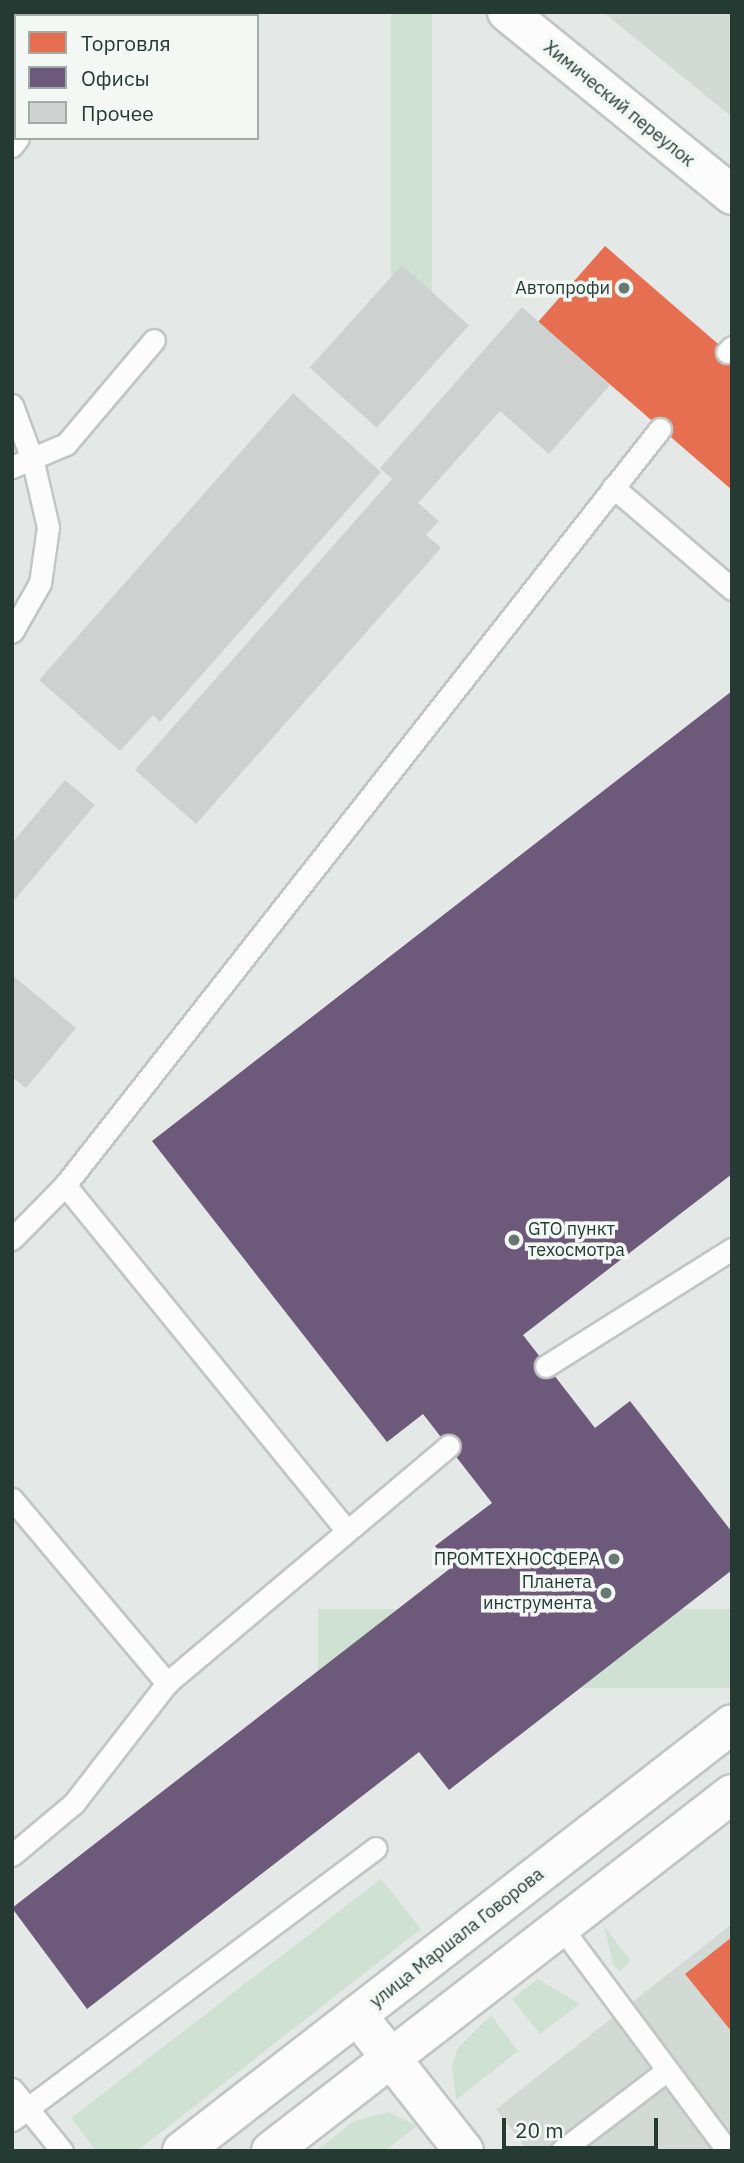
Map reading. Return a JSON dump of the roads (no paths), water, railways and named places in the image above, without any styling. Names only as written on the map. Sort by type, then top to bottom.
[{"type":"street","name":"Химический переулок","points":[[507,12],[732,195]]},
{"type":"street","name":"улица Маршала Говорова","points":[[182,2151],[732,1724]]},
{"type":"street","points":[[271,2151],[732,1794]]},
{"type":"street","points":[[357,2015],[392,2056],[464,2151]]},
{"type":"lane","points":[[23,464],[66,444],[154,340]]},
{"type":"lane","points":[[12,405],[23,464],[48,527],[40,583],[12,632]]},
{"type":"lane","points":[[12,1239],[65,1185],[660,429]]},
{"type":"lane","points":[[613,487],[732,589]]},
{"type":"lane","points":[[65,1185],[346,1531]]},
{"type":"lane","points":[[547,1366],[732,1249]]},
{"type":"lane","points":[[12,1854],[74,1803],[167,1683],[448,1446]]},
{"type":"lane","points":[[12,1499],[167,1683]]},
{"type":"lane","points":[[21,2114],[376,1848]]},
{"type":"lane","points":[[561,1927],[609,1996],[728,2151]]},
{"type":"lane","points":[[561,2151],[666,2071]]},
{"type":"lane","points":[[12,2089],[21,2114],[62,2151]]},
{"type":"place","name":"Автопрофи","points":[[624,288]]},
{"type":"place","name":"GTO пункт техосмотра","points":[[514,1240]]},
{"type":"place","name":"ПРОМТЕХНОСФЕРА","points":[[614,1559]]},
{"type":"place","name":"Планета инструмента","points":[[606,1593]]}]
